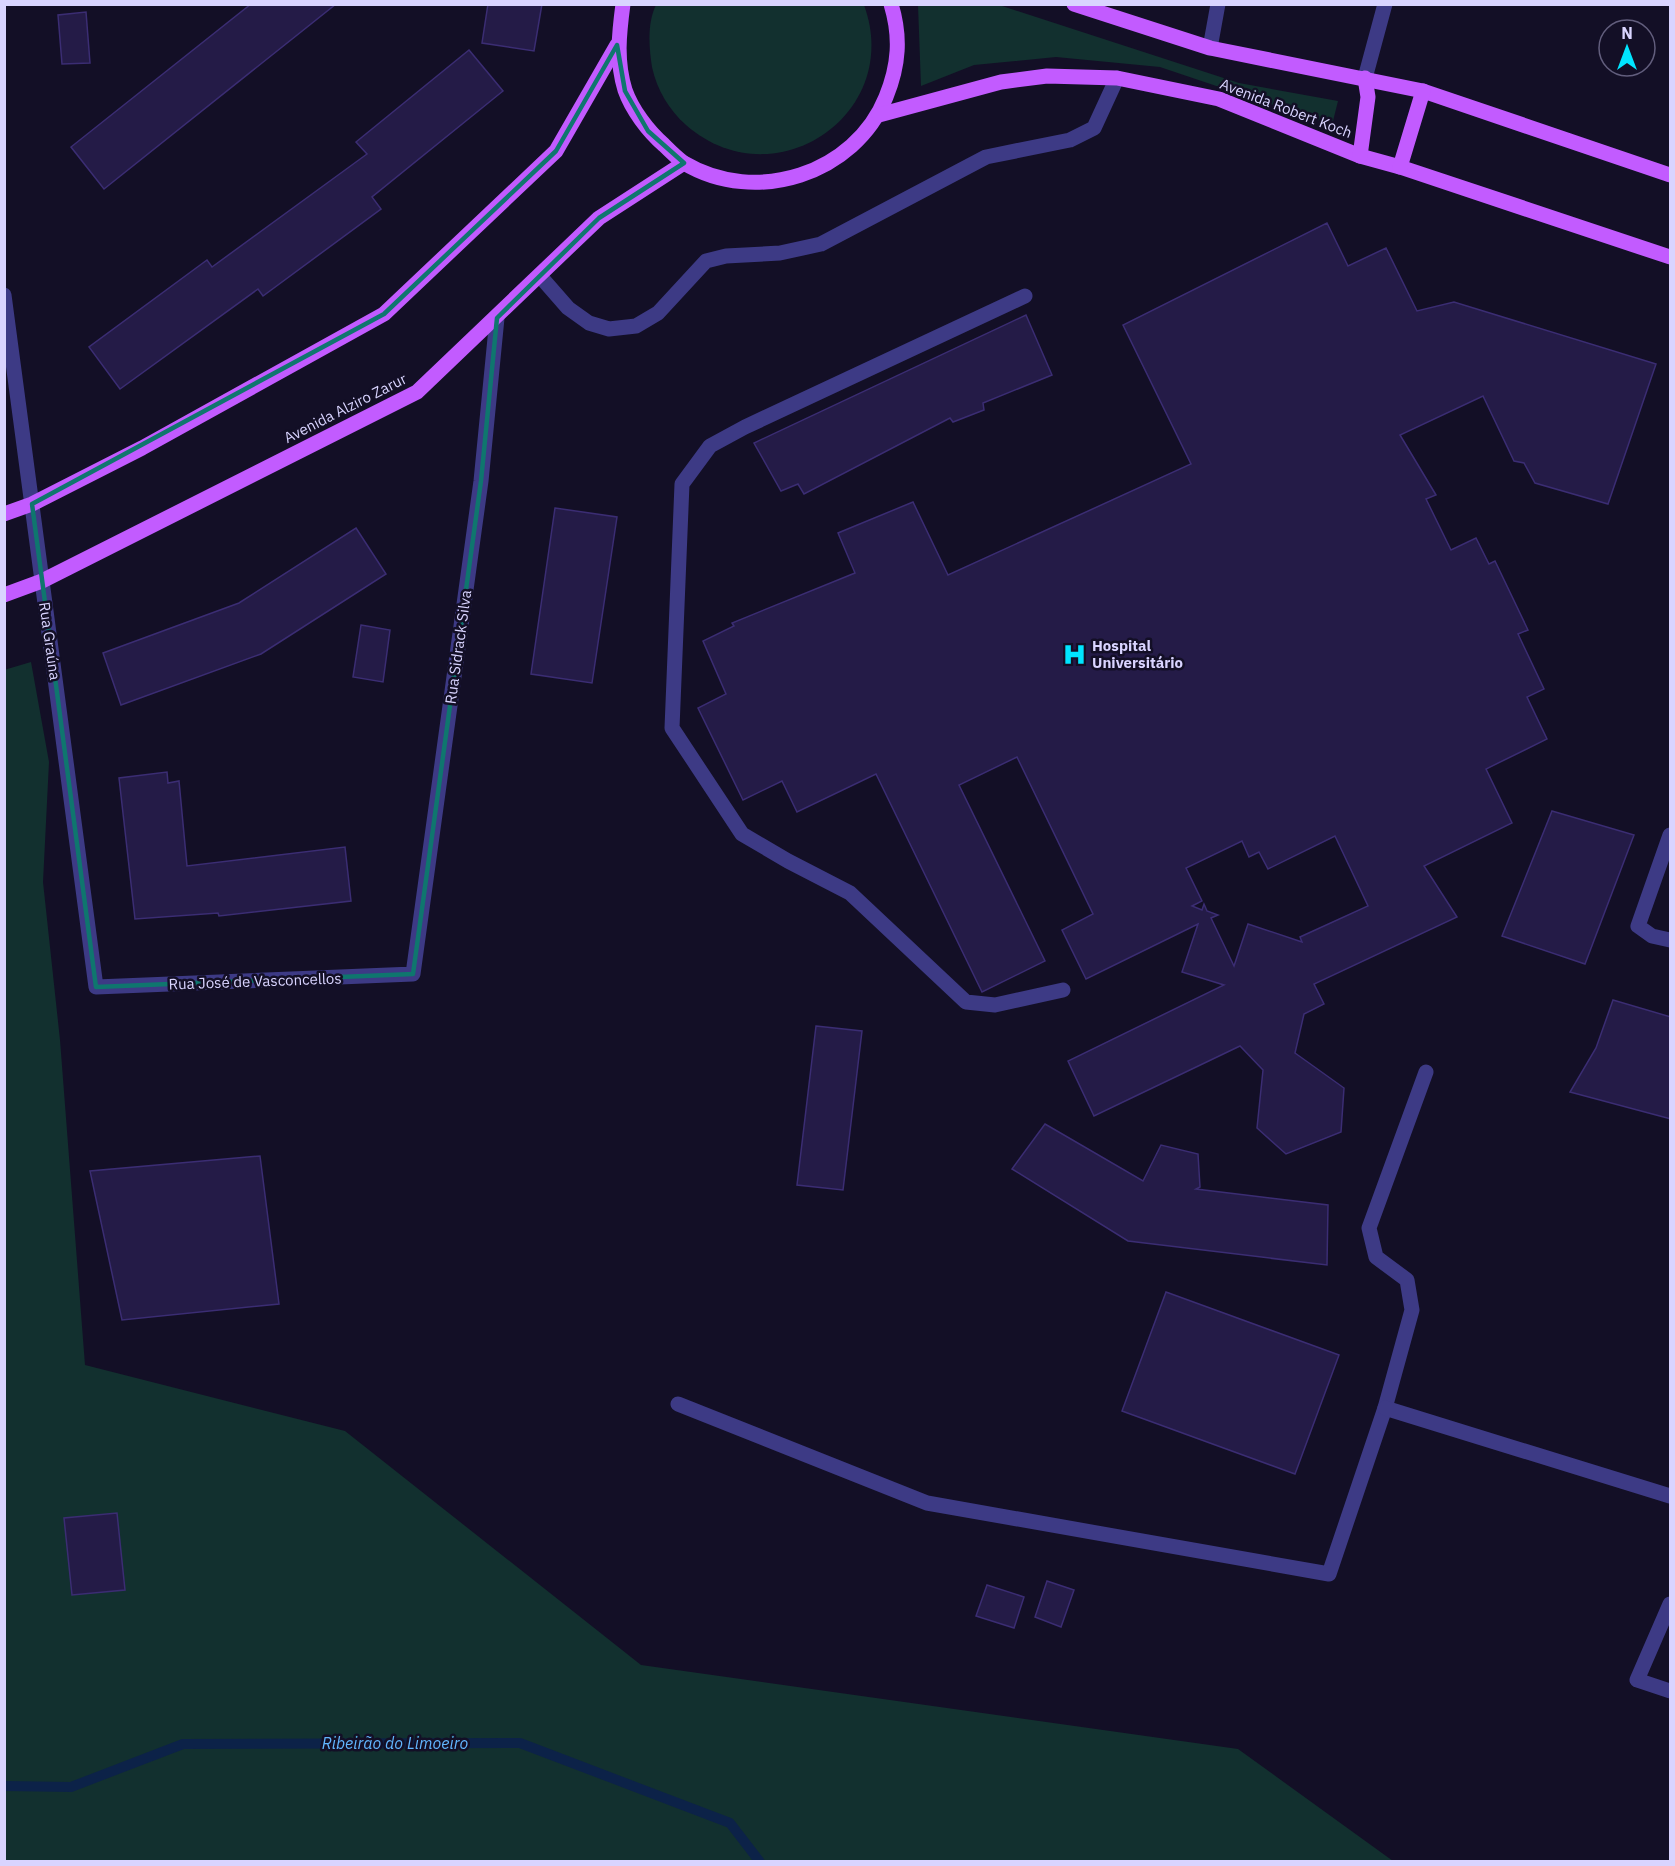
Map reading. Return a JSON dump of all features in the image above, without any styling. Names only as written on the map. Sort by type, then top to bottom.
[{"type":"main road","points":[[623,4],[617,45],[626,91],[648,131],[684,163],[725,180],[769,183],[812,172],[850,149],[879,115],[896,72],[898,25],[891,4]]},
{"type":"main road","points":[[1074,4],[1210,48],[1423,91],[1671,175]]},
{"type":"main road","points":[[4,514],[32,504],[142,448],[384,314],[556,151],[617,45]]},
{"type":"main road","name":"Avenida Robert Koch","points":[[879,115],[1001,81],[1047,76],[1117,78],[1219,99],[1360,156],[1400,166],[1671,257]]},
{"type":"main road","points":[[1360,156],[1368,97],[1365,78]]},
{"type":"main road","points":[[1400,166],[1423,91]]},
{"type":"main road","name":"Avenida Alziro Zarur","points":[[4,595],[42,581],[417,392],[599,218],[684,163]]},
{"type":"street","points":[[1210,48],[1218,4]]},
{"type":"street","points":[[1365,78],[1385,4]]},
{"type":"street","points":[[540,276],[568,308],[589,323],[609,329],[636,326],[658,313],[706,261],[726,256],[780,253],[821,244],[986,157],[1070,140],[1094,128],[1117,78]]},
{"type":"street","name":"Rua Graúna","points":[[4,295],[96,987]]},
{"type":"street","points":[[1025,296],[745,427],[710,447],[682,484],[672,728],[742,834],[788,861],[850,892],[966,1002],[995,1005],[1063,990]]},
{"type":"street","name":"Rua Sidrack Silva","points":[[414,974],[481,481],[497,318]]},
{"type":"street","points":[[1671,835],[1638,926],[1652,936],[1671,940]]},
{"type":"street","name":"Rua José de Vasconcellos","points":[[96,987],[414,974]]},
{"type":"street","points":[[678,1404],[927,1503],[1329,1574],[1385,1408],[1412,1310],[1407,1280],[1377,1257],[1369,1228],[1426,1072]]},
{"type":"street","points":[[1385,1408],[1671,1496]]},
{"type":"street","points":[[1671,1604],[1637,1680],[1671,1691]]},
{"type":"highlighted area","points":[[617,45],[625,91],[648,131],[684,163],[599,218],[497,318],[481,481],[413,974],[96,987],[32,504],[384,314],[556,151]]},
{"type":"green space","points":[[656,5],[864,5],[871,45],[865,81],[848,111],[823,135],[792,150],[757,154],[721,146],[686,125],[674,113],[660,92],[652,67],[650,44],[651,20]]},
{"type":"green space","points":[[918,5],[999,5],[1239,83],[1338,101],[1332,125],[1160,67],[1056,57],[974,65],[921,86]]},
{"type":"green space","points":[[31,662],[49,762],[43,882],[60,1040],[85,1365],[345,1431],[641,1665],[1238,1749],[1393,1861],[5,1862],[4,670]]},
{"type":"building","points":[[251,4],[336,4],[104,189],[71,147]]},
{"type":"building","points":[[488,4],[542,4],[534,51],[482,43]]},
{"type":"building","points":[[86,12],[90,63],[62,64],[58,15]]},
{"type":"building","points":[[469,50],[503,91],[372,197],[381,209],[263,296],[258,289],[120,389],[89,347],[207,260],[212,267],[367,154],[356,142]]},
{"type":"building","name":"Hospital Universitário","points":[[1327,223],[1348,266],[1386,248],[1417,311],[1454,302],[1656,364],[1608,504],[1535,483],[1524,463],[1514,461],[1483,396],[1400,435],[1436,495],[1426,499],[1451,550],[1476,538],[1489,564],[1495,561],[1528,630],[1518,634],[1544,689],[1527,697],[1547,739],[1486,769],[1512,823],[1424,866],[1457,917],[1314,984],[1324,1004],[1304,1014],[1295,1053],[1344,1088],[1341,1132],[1286,1154],[1257,1128],[1263,1070],[1240,1046],[1094,1116],[1068,1061],[1224,985],[1182,972],[1198,924],[1086,979],[1062,930],[1093,914],[1017,757],[959,785],[1045,961],[982,992],[876,774],[797,812],[782,781],[743,800],[698,708],[726,694],[703,641],[734,626],[732,623],[855,573],[838,533],[913,502],[948,575],[1191,464],[1123,325]],"holes":[[[1335,836],[1368,906],[1300,937],[1302,942],[1248,924],[1234,966],[1211,918],[1218,915],[1207,911],[1204,904],[1202,910],[1192,906],[1202,901],[1186,868],[1242,841],[1249,857],[1259,852],[1268,869]]]},
{"type":"building","points":[[1026,315],[1052,375],[983,403],[984,410],[953,422],[950,418],[804,494],[798,484],[781,491],[754,443]]},
{"type":"building","points":[[555,508],[617,517],[592,683],[531,674]]},
{"type":"building","points":[[356,528],[386,574],[261,654],[121,705],[103,653],[239,603]]},
{"type":"building","points":[[361,625],[390,630],[383,682],[353,677]]},
{"type":"building","points":[[167,772],[168,783],[179,781],[187,866],[345,847],[351,901],[219,916],[218,913],[135,919],[119,778]]},
{"type":"building","points":[[1552,811],[1634,835],[1585,964],[1502,936]]},
{"type":"building","points":[[1613,1000],[1671,1017],[1671,1119],[1570,1092],[1596,1048]]},
{"type":"building","points":[[816,1026],[862,1031],[843,1190],[797,1185]]},
{"type":"building","points":[[1045,1124],[1143,1181],[1161,1145],[1198,1154],[1200,1187],[1196,1189],[1328,1205],[1327,1265],[1128,1241],[1012,1169]]},
{"type":"building","points":[[260,1156],[279,1304],[122,1320],[90,1171]]},
{"type":"building","points":[[1166,1292],[1339,1355],[1295,1474],[1122,1411]]},
{"type":"building","points":[[117,1513],[125,1590],[72,1595],[64,1518]]},
{"type":"building","points":[[1047,1581],[1074,1590],[1061,1627],[1035,1617]]},
{"type":"building","points":[[987,1585],[1024,1597],[1014,1628],[976,1616]]},
{"type":"waterway","name":"Ribeirão do Limoeiro","points":[[4,1786],[71,1787],[183,1744],[520,1743],[730,1823],[760,1862]]},
{"type":"place","name":"Hospital Universitário","points":[[1074,654]]}]
